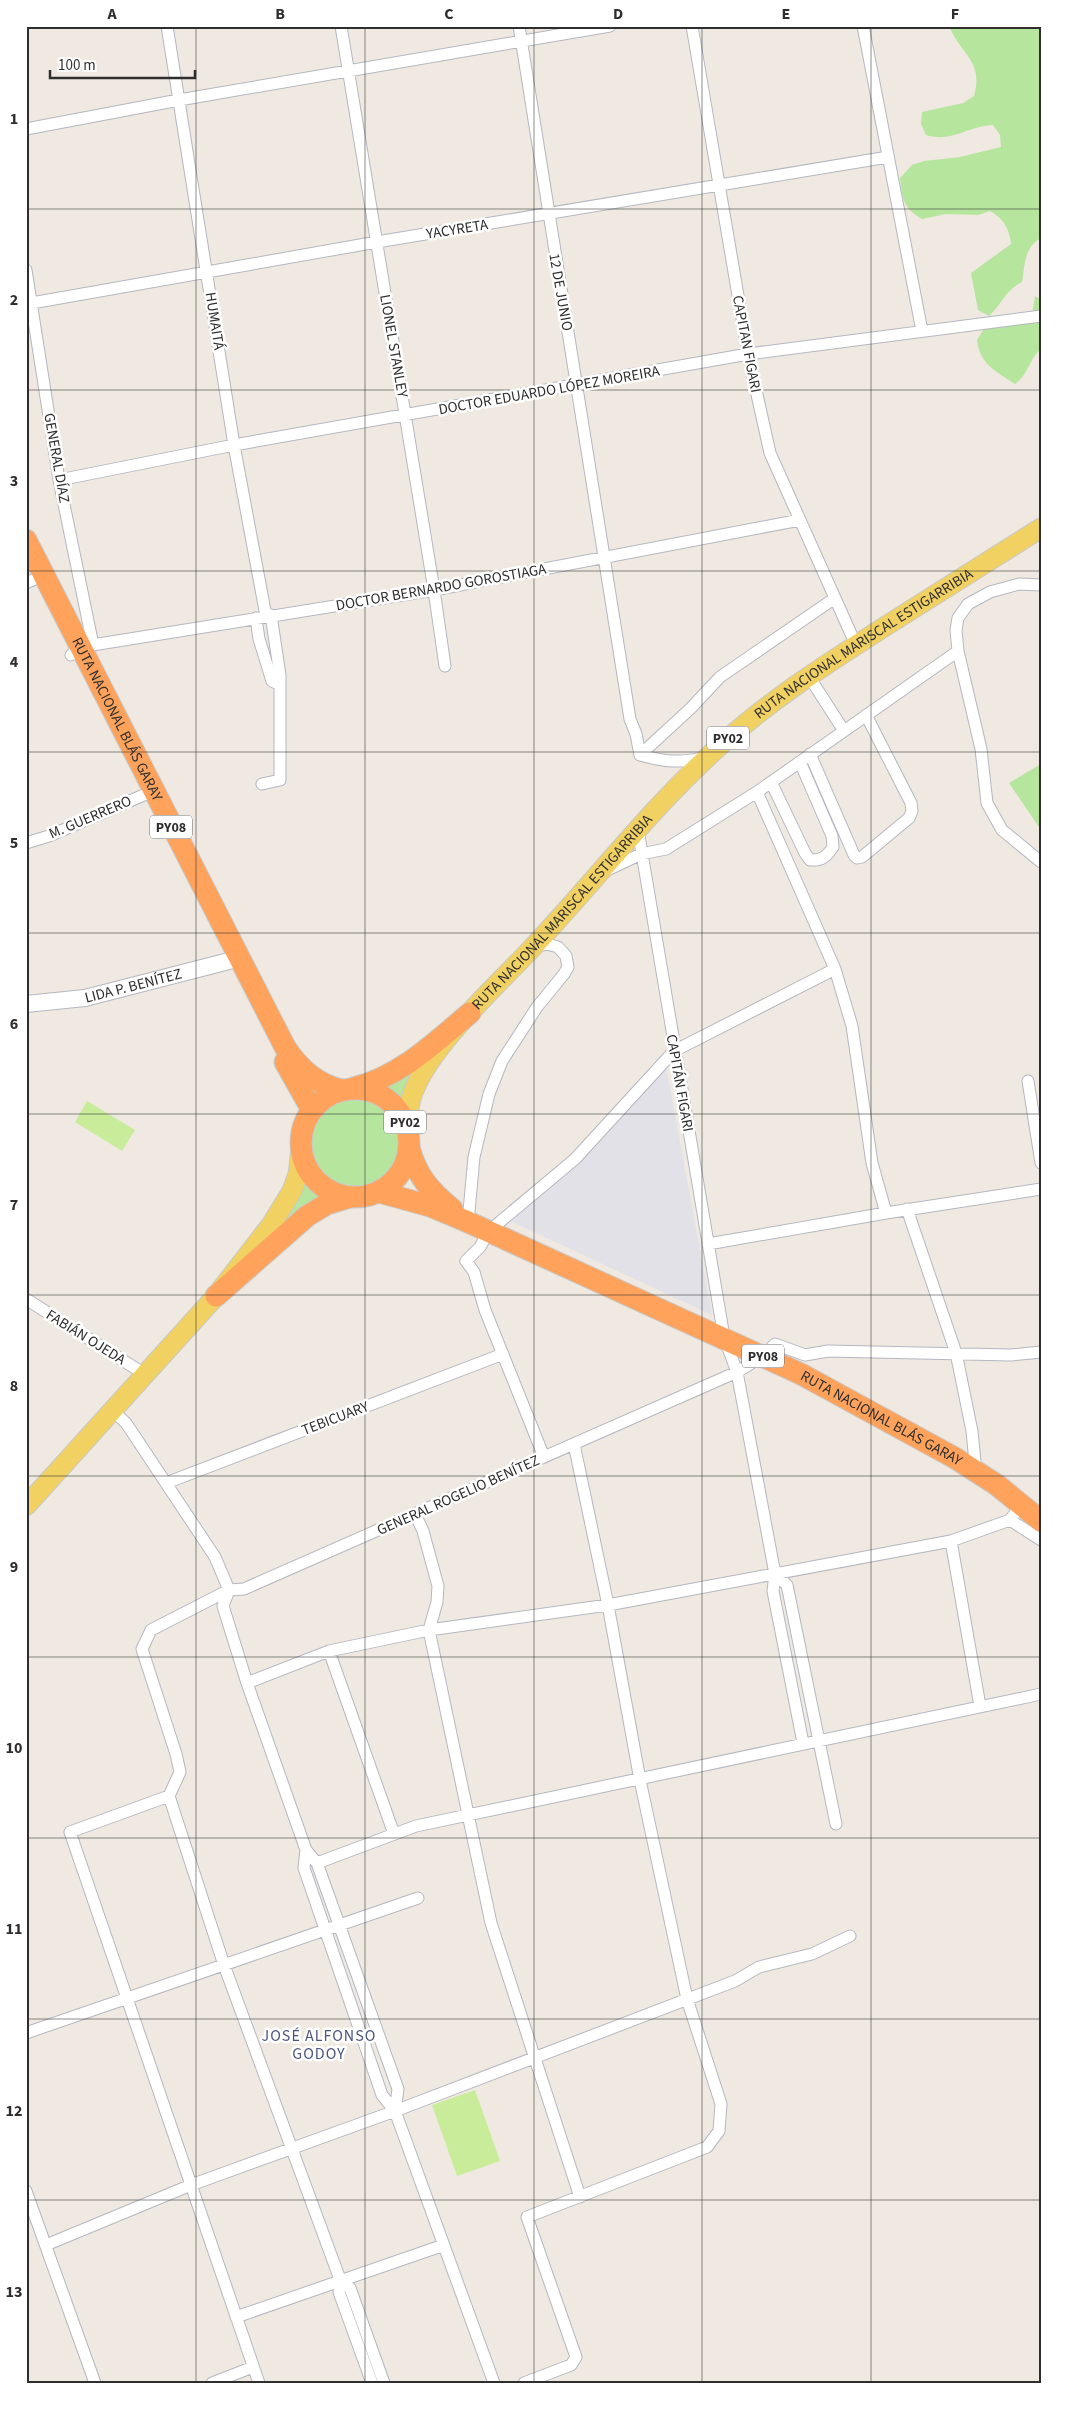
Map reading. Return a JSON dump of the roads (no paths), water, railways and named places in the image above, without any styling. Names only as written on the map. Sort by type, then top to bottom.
[{"type":"highway","name":"RUTA NACIONAL BLÁS GARAY","points":[[26,540],[81,649],[148,793],[312,1110]]},
{"type":"highway","name":"RUTA NACIONAL BLÁS GARAY","points":[[28,577],[81,649]]},
{"type":"highway","name":"RUTA NACIONAL BLÁS GARAY","points":[[233,959],[291,1057],[318,1082],[348,1089]]},
{"type":"highway","name":"PY02","points":[[350,1197],[335,1194],[322,1187],[304,1164],[301,1135],[304,1122],[312,1110],[330,1094],[371,1084],[400,1070],[470,1013]]},
{"type":"highway","name":"PY02","points":[[216,1296],[306,1216],[327,1204],[350,1197],[365,1196],[379,1192],[392,1182],[402,1170],[409,1143],[401,1116],[385,1097],[370,1090],[348,1089]]},
{"type":"highway","name":"RUTA NACIONAL BLÁS GARAY","points":[[409,1143],[415,1167],[426,1185],[468,1222]]},
{"type":"highway","name":"RUTA NACIONAL BLÁS GARAY","points":[[379,1192],[430,1206],[489,1231],[724,1337],[801,1374],[955,1458],[976,1472],[1016,1513],[1041,1521]]},
{"type":"main road","name":"RUTA NACIONAL MARISCAL ESTIGARRIBIA","points":[[470,1013],[533,948],[597,875],[706,758],[755,716],[808,675],[1041,528]]},
{"type":"main road","name":"PY02","points":[[409,1143],[409,1104],[418,1080],[433,1057],[470,1013]]},
{"type":"main road","name":"PY02","points":[[26,1506],[216,1296],[282,1208],[292,1191],[298,1174],[301,1149]]},
{"type":"street","name":"HUMAITÁ","points":[[167,26],[234,444],[264,616]]},
{"type":"street","name":"LIONEL STANLEY","points":[[341,26],[406,415],[445,666]]},
{"type":"street","name":"12 DE JUNIO","points":[[519,26],[630,719],[636,734],[640,755]]},
{"type":"street","points":[[26,129],[179,100],[610,26]]},
{"type":"street","name":"CAPITAN FIGARI","points":[[692,26],[748,354],[770,453],[856,645]]},
{"type":"street","points":[[863,26],[922,331]]},
{"type":"street","name":"YACYRETA","points":[[29,304],[377,242],[888,156]]},
{"type":"street","name":"GENERAL DÍAZ","points":[[26,270],[29,304],[59,480],[81,649]]},
{"type":"street","name":"DOCTOR EDUARDO LÓPEZ MOREIRA","points":[[59,480],[234,444],[748,354],[1041,316]]},
{"type":"street","name":"DOCTOR BERNARDO GOROSTIAGA","points":[[81,649],[264,616],[434,590],[800,520]]},
{"type":"street","points":[[1041,586],[1019,584],[990,592],[968,604],[958,618],[956,630],[958,651],[981,749],[987,803],[1002,830],[1041,862]]},
{"type":"street","points":[[640,755],[692,708],[720,677],[835,598]]},
{"type":"street","points":[[264,616],[259,639],[272,681],[280,685]]},
{"type":"street","points":[[262,784],[280,780],[280,685],[264,616]]},
{"type":"street","points":[[597,875],[641,854],[666,849],[757,792],[958,651]]},
{"type":"street","points":[[808,675],[844,731]]},
{"type":"street","points":[[810,754],[854,854],[857,858],[862,857],[909,818],[912,811],[911,803],[866,715]]},
{"type":"street","points":[[640,755],[679,762],[706,758]]},
{"type":"street","points":[[771,782],[810,860],[819,861],[828,855],[833,847],[832,836],[800,762]]},
{"type":"street","points":[[757,792],[834,970],[852,1026],[872,1163],[886,1213]]},
{"type":"street","name":"M. GUERRERO","points":[[26,842],[49,836],[148,793]]},
{"type":"street","name":"CAPITÁN FIGARI","points":[[638,830],[724,1337],[737,1372],[775,1574]]},
{"type":"street","points":[[468,1222],[474,1157],[489,1094],[502,1061],[537,1007],[568,967],[566,956],[558,947],[547,944],[533,948]]},
{"type":"street","name":"LIDA P. BENÍTEZ","points":[[26,1004],[85,998],[233,959]]},
{"type":"street","points":[[544,1457],[485,1310],[474,1272],[466,1261],[480,1247],[489,1231],[575,1159],[674,1051],[834,970]]},
{"type":"street","points":[[1028,1081],[1041,1164]]},
{"type":"street","points":[[708,1244],[908,1209],[1041,1189]]},
{"type":"street","points":[[908,1209],[956,1353],[972,1431],[976,1472]]},
{"type":"street","name":"FABIÁN OJEDA","points":[[26,1299],[146,1375]]},
{"type":"street","name":"GENERAL ROGELIO BENÍTEZ","points":[[169,1796],[180,1772],[142,1648],[151,1630],[229,1590],[244,1589],[737,1372],[763,1356],[775,1344],[806,1355],[828,1351],[956,1353]]},
{"type":"street","points":[[956,1353],[1011,1355],[1041,1352]]},
{"type":"street","name":"TEBICUARY","points":[[166,1483],[503,1354]]},
{"type":"street","points":[[113,1411],[126,1424],[215,1556],[229,1590],[223,1606],[246,1684],[306,1850],[317,1863],[398,2089],[395,2111]]},
{"type":"street","points":[[524,2383],[570,2365],[576,2357],[527,2217],[707,2147],[719,2131],[721,2104],[687,1999],[640,1780],[608,1605],[574,1444]]},
{"type":"street","points":[[246,1684],[329,1651],[429,1630],[608,1605],[951,1541],[1016,1513],[1041,1540]]},
{"type":"street","points":[[415,1514],[423,1531],[438,1586],[437,1602],[429,1630],[492,1923],[580,2196]]},
{"type":"street","points":[[951,1541],[980,1706]]},
{"type":"street","points":[[775,1574],[787,1585],[836,1824]]},
{"type":"street","points":[[775,1574],[773,1591],[803,1743]]},
{"type":"street","points":[[329,1651],[394,1834]]},
{"type":"street","points":[[317,1863],[416,1826],[640,1780],[820,1739],[1041,1694]]},
{"type":"street","points":[[259,2383],[70,1832],[169,1796],[224,1965],[341,2282],[339,2292],[372,2383]]},
{"type":"street","points":[[306,1850],[304,1868],[382,2095],[395,2111],[494,2383]]},
{"type":"street","points":[[26,2033],[418,1898]]},
{"type":"street","points":[[46,2245],[191,2185],[395,2111],[735,1981],[759,1967],[812,1954],[850,1936]]},
{"type":"street","points":[[26,2191],[31,2218],[46,2245],[95,2383]]},
{"type":"street","points":[[236,2318],[444,2245]]},
{"type":"street","points":[[341,2282],[350,2288],[384,2383]]},
{"type":"street","points":[[212,2383],[253,2366]]},
{"type":"district","name":"JOSÉ ALFONSO GODOY","points":[[319,2044]]}]
